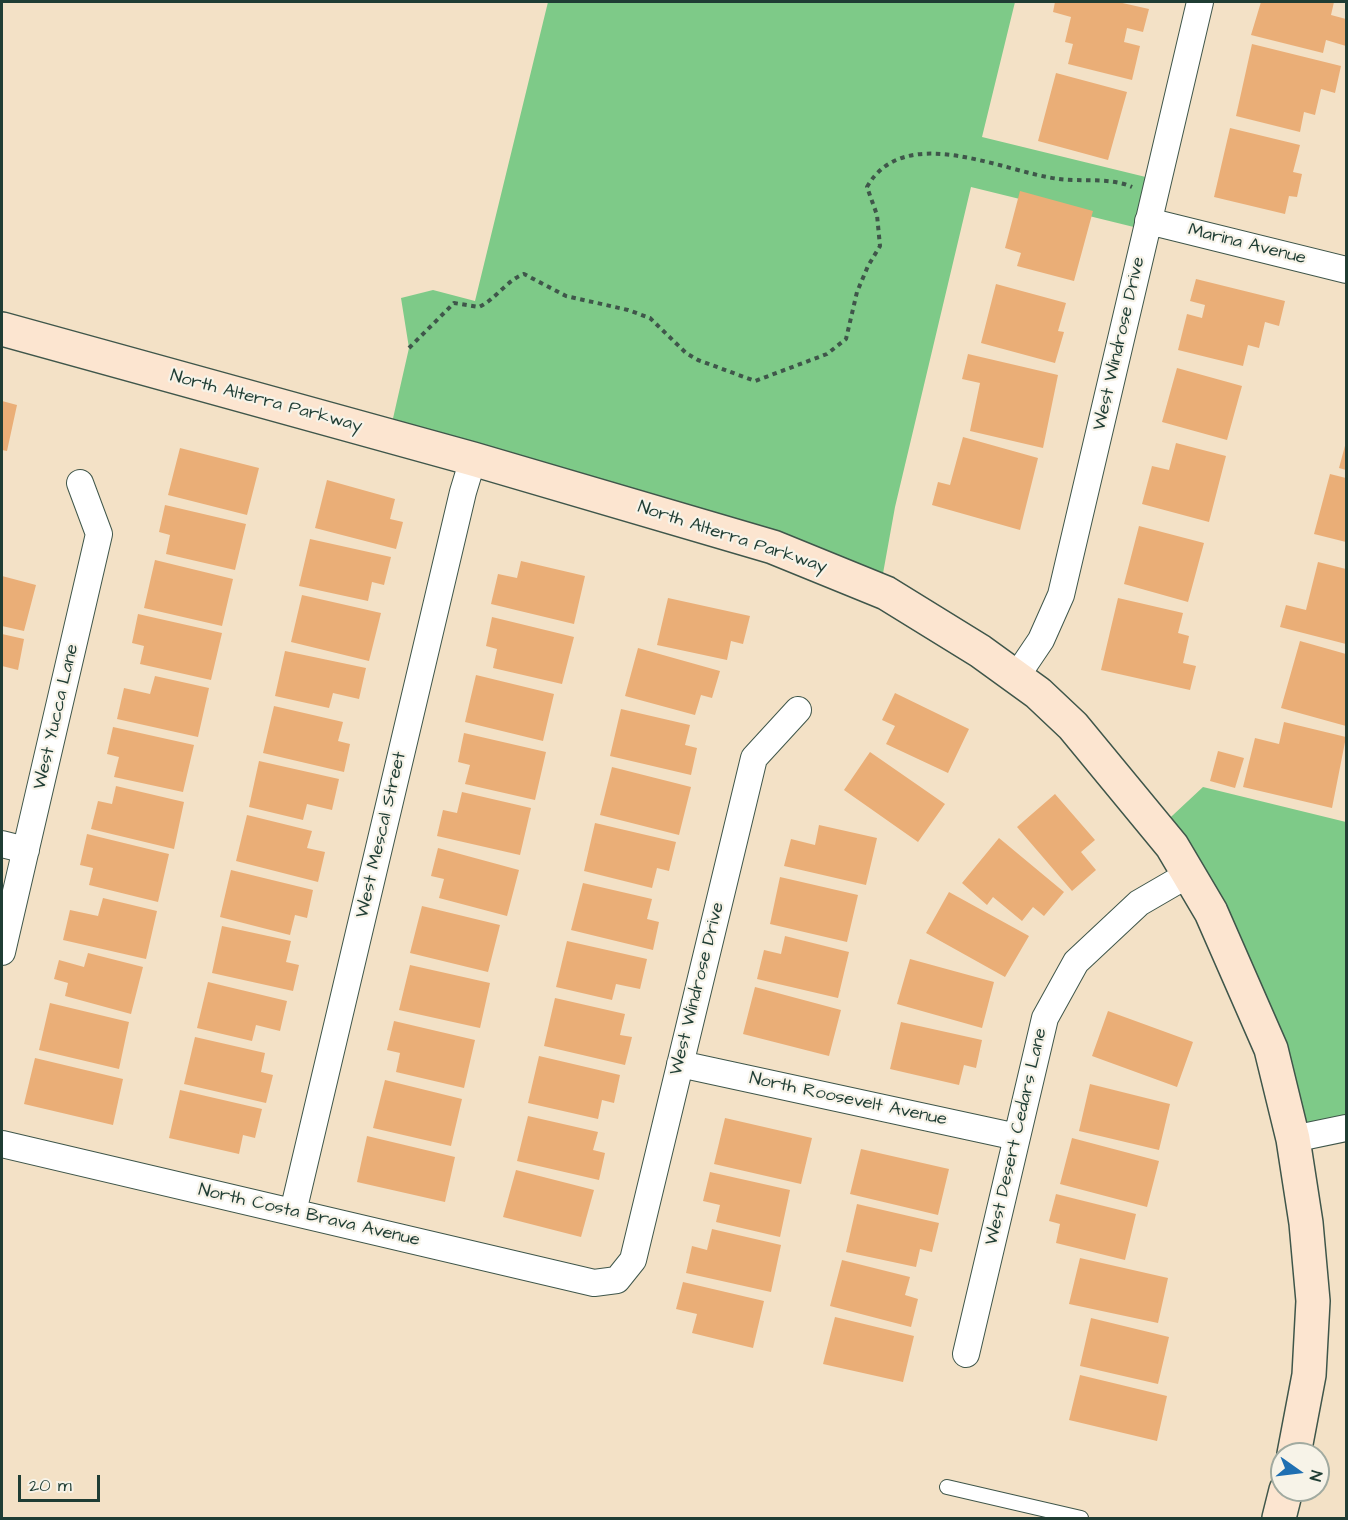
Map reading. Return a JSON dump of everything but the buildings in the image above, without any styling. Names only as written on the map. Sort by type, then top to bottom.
[{"type":"street","name":"West Windrose Drive","points":[[1016,677],[1041,640],[1061,596],[1200,2]]},
{"type":"street","name":"Marina Avenue","points":[[1150,210],[1347,270]]},
{"type":"street","name":"North Alterra Parkway","points":[[2,329],[473,459],[772,547],[830,568],[886,593],[980,651],[1038,693],[1080,735],[1172,846],[1211,912],[1271,1049],[1293,1139],[1306,1223],[1313,1301],[1310,1376],[1296,1442]]},
{"type":"street","name":"West Mescal Street","points":[[293,1212],[463,492],[473,459]]},
{"type":"street","name":"West Yucca Lane","points":[[2,952],[99,534],[80,483]]},
{"type":"street","name":"West Windrose Drive","points":[[617,1280],[633,1260],[754,758],[798,710]]},
{"type":"street","points":[[2,844],[26,850]]},
{"type":"street","name":"West Desert Cedars Lane","points":[[966,1354],[1045,1018],[1076,962],[1139,903],[1189,874]]},
{"type":"street","name":"North Roosevelt Avenue","points":[[680,1064],[1017,1137]]},
{"type":"street","points":[[1293,1139],[1347,1128]]},
{"type":"street","name":"North Costa Brava Avenue","points":[[2,1144],[594,1283],[617,1280]]},
{"type":"street","points":[[1279,1518],[1283,1502]]},
{"type":"lane","points":[[947,1487],[1081,1518]]},
{"type":"path","points":[[409,348],[454,303],[479,308],[504,290],[515,277],[524,274],[566,296],[628,309],[650,318],[686,353],[698,360],[755,381],[827,354],[846,339],[857,292],[880,246],[877,215],[867,188],[878,172],[906,156],[928,153],[984,161],[1057,179],[1129,185],[1150,210]]},
{"type":"green space","points":[[548,2],[1015,2],[982,137],[1158,180],[1146,230],[971,187],[895,507],[880,590],[389,436],[409,348],[401,298],[433,290],[475,301]]},
{"type":"green space","points":[[1203,787],[1346,822],[1346,1128],[1293,1139],[1158,829]]}]
